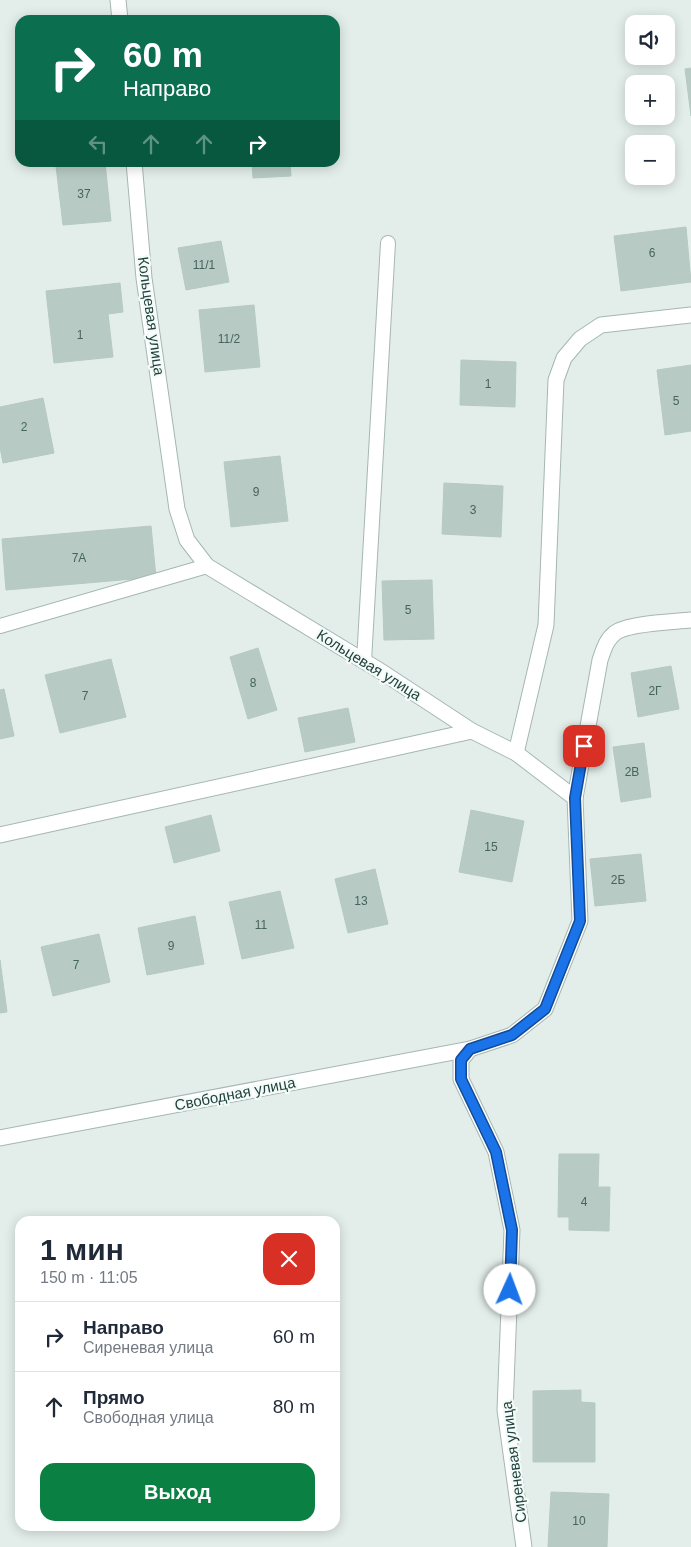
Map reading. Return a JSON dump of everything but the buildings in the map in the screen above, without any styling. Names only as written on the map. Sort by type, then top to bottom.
[{"type":"street","points":[[118,0],[120,15]]},
{"type":"street","name":"Кольцевая улица","points":[[134,167],[144,278],[177,509],[188,540],[207,566],[364,661],[472,731],[516,753]]},
{"type":"street","points":[[575,798],[516,753],[546,625],[556,380],[564,358],[580,339],[601,325],[691,315]]},
{"type":"street","points":[[470,1049],[512,1035],[545,1009],[580,921],[575,798],[600,660],[606,642],[616,632],[631,627],[691,620]]},
{"type":"street","points":[[0,835],[472,731]]},
{"type":"street","name":"Свободная улица","points":[[0,1138],[470,1049]]},
{"type":"street","name":"Сиреневая улица","points":[[470,1049],[461,1060],[461,1079],[496,1152],[512,1230],[505,1410],[524,1547]]},
{"type":"lane","points":[[364,661],[388,243]]},
{"type":"lane","points":[[0,626],[207,566]]},
{"type":"route","points":[[510,1290],[512,1230],[496,1152],[461,1079],[461,1060],[470,1049],[512,1035],[545,1009],[580,921],[575,798],[584,746]]}]
